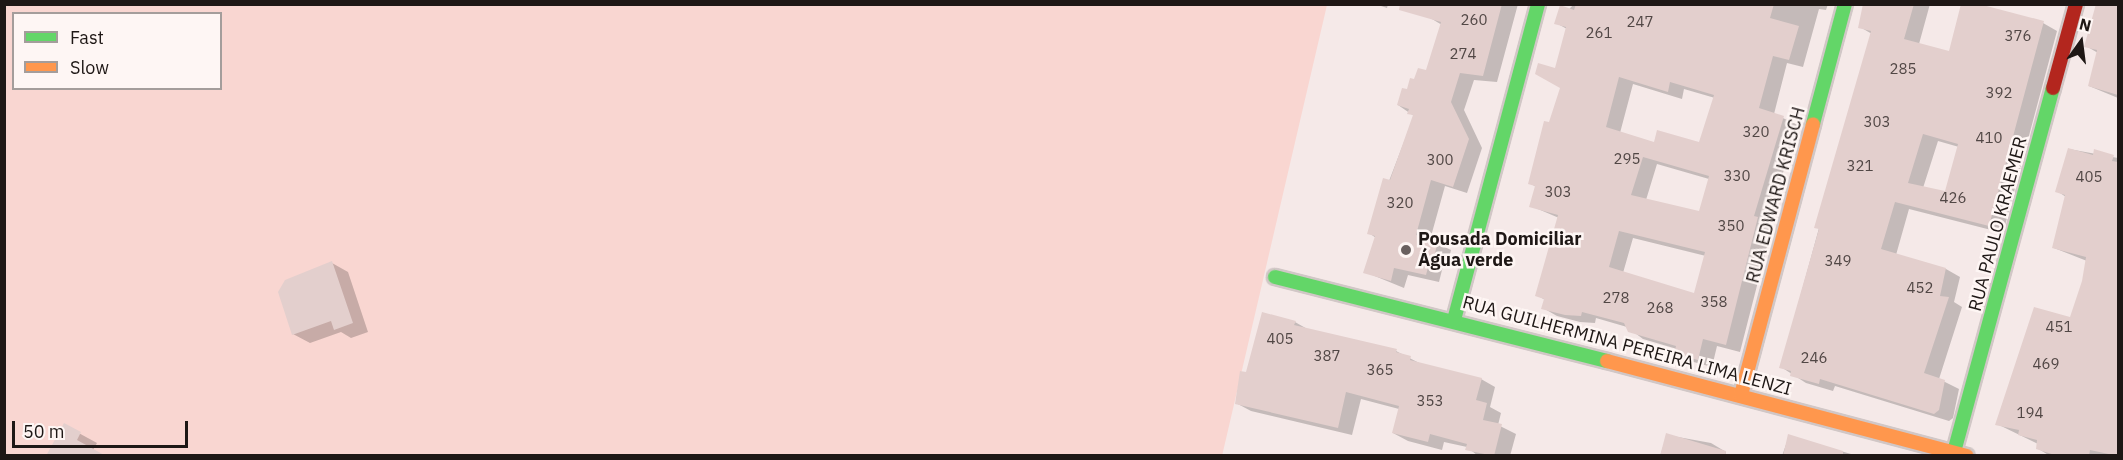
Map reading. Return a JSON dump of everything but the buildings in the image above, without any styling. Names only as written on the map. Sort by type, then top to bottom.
[{"type":"street","points":[[1454,320],[1538,4]]},
{"type":"street","name":"RUA EDWARD KRISCH","points":[[1741,394],[1845,4]]},
{"type":"street","name":"RUA PAULO KRAEMER","points":[[1961,454],[2076,4]]},
{"type":"street","name":"RUA GUILHERMINA PEREIRA LIMA LENZI","points":[[1275,277],[1454,320],[1741,394],[1961,454]]},
{"type":"shaded area","points":[[4,5],[1327,5],[1222,456],[5,455]]},
{"type":"traffic: fast","points":[[1454,320],[1538,4]]},
{"type":"traffic: fast","points":[[1813,124],[1845,4]]},
{"type":"traffic: fast","points":[[1954,452],[2053,88]]},
{"type":"traffic: fast","points":[[1275,277],[1607,361]]},
{"type":"traffic: slow","points":[[1741,395],[1813,124]]},
{"type":"traffic: slow","points":[[1607,361],[1967,456]]},
{"type":"traffic: jam","points":[[2053,88],[2076,4]]},
{"type":"place","name":"Pousada Domiciliar Água verde","points":[[1406,250]]}]
